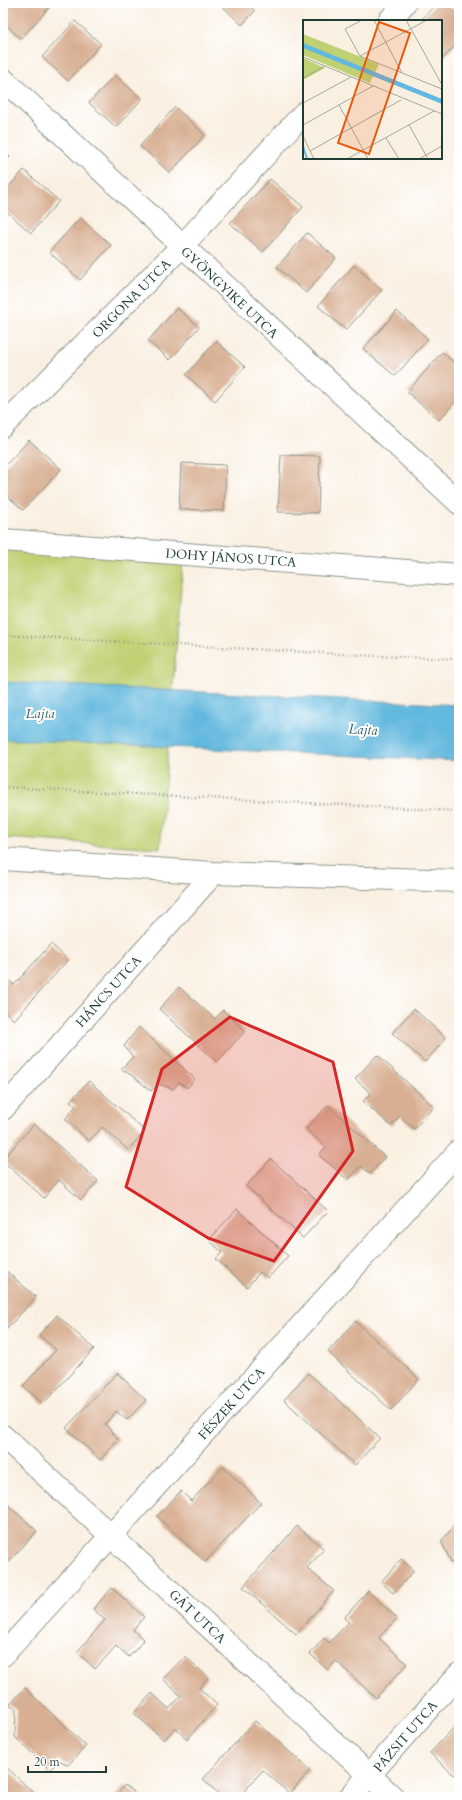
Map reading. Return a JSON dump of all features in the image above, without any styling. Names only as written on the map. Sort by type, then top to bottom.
[{"type":"street","points":[[390,20],[405,3]]},
{"type":"street","name":"GYÖNGYIKE UTCA","points":[[3,79],[459,503]]},
{"type":"street","name":"ORGONA UTCA","points":[[3,426],[182,246],[303,114]]},
{"type":"street","name":"DOHY JÁNOS UTCA","points":[[3,540],[459,575]]},
{"type":"street","points":[[3,859],[214,873],[459,881]]},
{"type":"street","name":"HÁNCS UTCA","points":[[3,1109],[214,873]]},
{"type":"street","name":"FÉSZEK UTCA","points":[[3,1655],[459,1151]]},
{"type":"street","name":"GÁT UTCA","points":[[3,1436],[393,1797]]},
{"type":"street","name":"PÁZSIT UTCA","points":[[350,1797],[459,1674]]},
{"type":"path","points":[[3,635],[376,656],[459,659]]},
{"type":"path","points":[[3,787],[459,811]]},
{"type":"highlighted area","points":[[230,1017],[333,1062],[353,1151],[274,1261],[208,1238],[126,1187],[162,1069]]},
{"type":"green space","points":[[3,548],[183,562],[160,848],[3,838]]},
{"type":"water","name":"Lajta","points":[[3,682],[459,705],[459,761],[3,739]]},
{"type":"building","points":[[3,3],[53,3],[21,39],[3,22]]},
{"type":"building","points":[[219,3],[247,3],[255,11],[242,25]]},
{"type":"building","points":[[437,3],[445,3],[459,15],[459,41],[442,60],[442,20],[421,20]]},
{"type":"building","points":[[75,21],[101,44],[68,81],[42,57]]},
{"type":"building","points":[[115,75],[142,99],[116,127],[89,103]]},
{"type":"building","points":[[175,107],[205,135],[170,173],[140,146]]},
{"type":"building","points":[[3,151],[10,157],[3,164]]},
{"type":"building","points":[[24,170],[59,201],[31,233],[3,208],[3,193]]},
{"type":"building","points":[[270,179],[303,207],[263,252],[230,223]]},
{"type":"building","points":[[80,218],[111,245],[80,280],[49,252]]},
{"type":"building","points":[[307,233],[336,258],[306,293],[277,267]]},
{"type":"building","points":[[354,265],[382,290],[346,330],[318,306]]},
{"type":"building","points":[[177,308],[199,327],[170,360],[148,341]]},
{"type":"building","points":[[397,311],[428,339],[395,376],[363,349]]},
{"type":"building","points":[[216,341],[245,367],[215,401],[186,375]]},
{"type":"building","points":[[442,352],[459,367],[459,398],[439,420],[407,392]]},
{"type":"building","points":[[29,440],[61,469],[23,510],[3,492],[3,468]]},
{"type":"building","points":[[281,455],[320,456],[318,513],[278,512]]},
{"type":"building","points":[[181,463],[226,465],[224,511],[179,509]]},
{"type":"building","points":[[51,944],[68,960],[14,1020],[3,1010],[3,984],[7,979],[14,985]]},
{"type":"building","points":[[179,987],[215,1019],[223,1010],[245,1031],[217,1062],[159,1009]]},
{"type":"building","points":[[414,1009],[446,1038],[425,1062],[392,1033]]},
{"type":"building","points":[[139,1027],[195,1079],[187,1088],[179,1082],[174,1089],[158,1084],[151,1091],[133,1076],[121,1069],[133,1057],[124,1046]]},
{"type":"building","points":[[377,1055],[434,1107],[414,1129],[400,1116],[391,1126],[363,1101],[371,1093],[355,1079]]},
{"type":"building","points":[[89,1081],[145,1131],[128,1150],[102,1127],[89,1141],[65,1119],[76,1106],[70,1101]]},
{"type":"building","points":[[328,1105],[385,1157],[370,1174],[361,1166],[348,1180],[319,1155],[326,1147],[306,1129]]},
{"type":"building","points":[[34,1124],[98,1181],[81,1200],[59,1180],[44,1198],[3,1161],[3,1159]]},
{"type":"building","points":[[271,1159],[328,1211],[303,1238],[246,1186]]},
{"type":"building","points":[[237,1209],[288,1256],[268,1278],[260,1272],[247,1287],[216,1259],[222,1252],[209,1240]]},
{"type":"building","points":[[3,1268],[36,1297],[3,1333]]},
{"type":"building","points":[[57,1315],[94,1349],[43,1404],[23,1386],[56,1350],[39,1335]]},
{"type":"building","points":[[355,1321],[419,1379],[391,1410],[328,1352]]},
{"type":"building","points":[[117,1373],[146,1400],[127,1420],[116,1411],[105,1424],[118,1439],[100,1460],[66,1428]]},
{"type":"building","points":[[308,1373],[380,1438],[355,1465],[284,1400]]},
{"type":"building","points":[[223,1467],[261,1503],[205,1562],[157,1516],[181,1491],[191,1501]]},
{"type":"building","points":[[3,1501],[37,1531],[3,1568]]},
{"type":"building","points":[[459,1521],[459,1570],[451,1562],[441,1541]]},
{"type":"building","points":[[297,1526],[324,1549],[307,1568],[334,1591],[296,1634],[243,1587]]},
{"type":"building","points":[[401,1559],[414,1571],[393,1593],[381,1582]]},
{"type":"building","points":[[112,1588],[144,1617],[133,1630],[144,1640],[129,1657],[116,1646],[95,1669],[77,1652],[105,1620],[93,1609]]},
{"type":"building","points":[[368,1591],[397,1618],[379,1638],[407,1664],[376,1698],[336,1661],[328,1670],[310,1654],[324,1638],[329,1643],[349,1622],[344,1618]]},
{"type":"building","points":[[185,1656],[208,1677],[199,1688],[217,1705],[187,1739],[175,1728],[164,1740],[134,1713],[152,1693],[169,1709],[181,1696],[163,1679]]},
{"type":"building","points":[[25,1688],[86,1746],[68,1765],[59,1760],[50,1770],[15,1737],[16,1709],[9,1705]]},
{"type":"building","points":[[255,1721],[310,1770],[290,1794],[263,1770],[239,1797],[222,1797],[203,1779]]},
{"type":"building","points":[[459,1722],[459,1769],[454,1775],[430,1753]]},
{"type":"building","points":[[3,1764],[38,1797],[3,1797]]},
{"type":"building","points":[[125,1785],[139,1797],[114,1797]]}]
